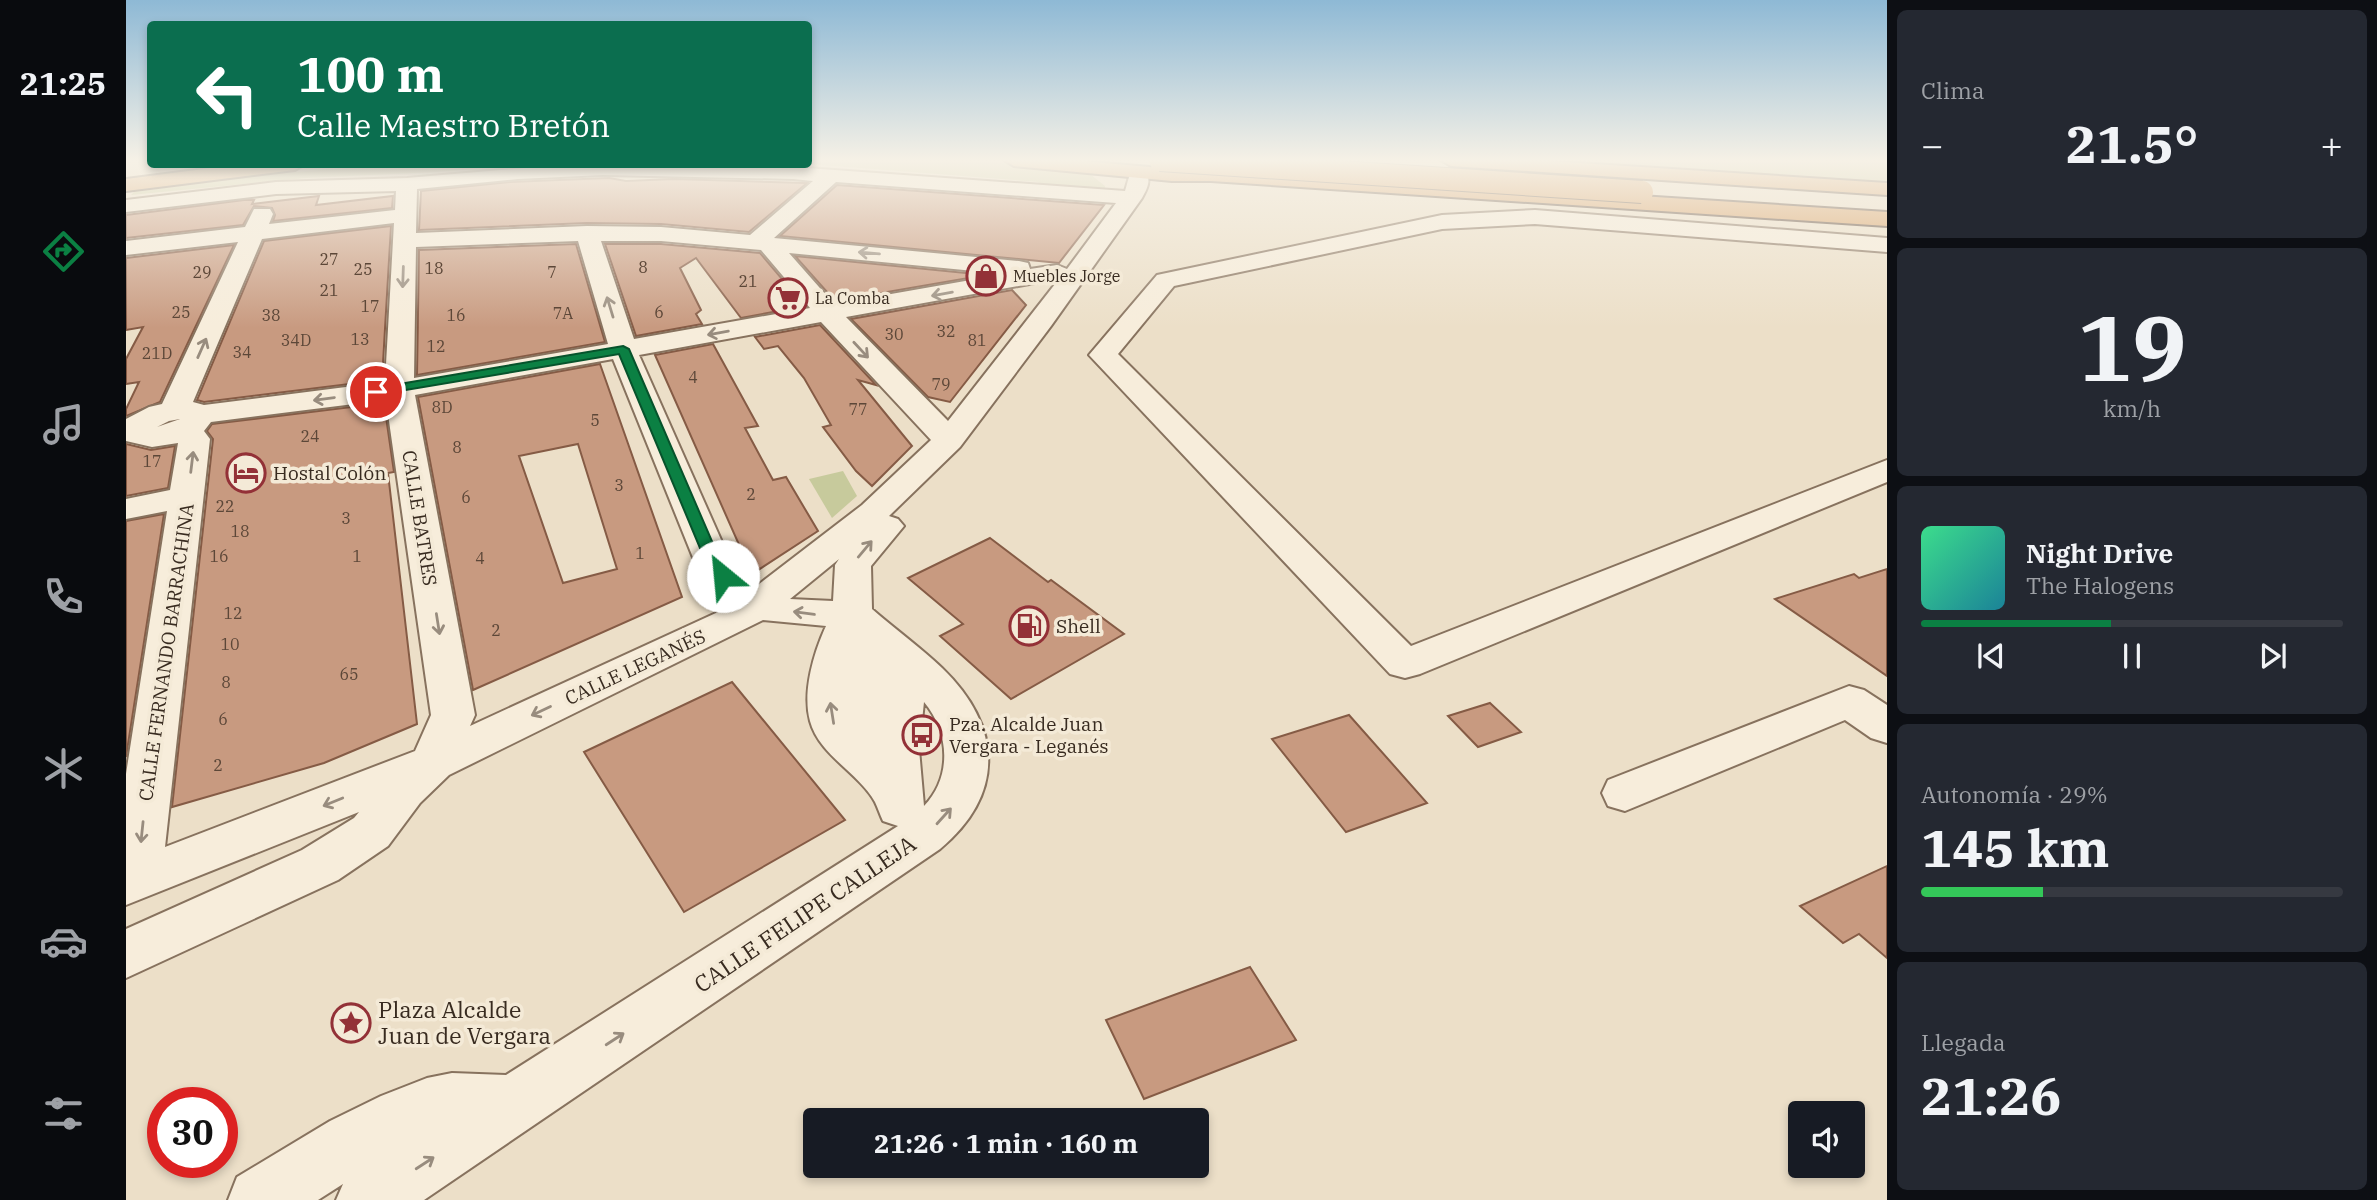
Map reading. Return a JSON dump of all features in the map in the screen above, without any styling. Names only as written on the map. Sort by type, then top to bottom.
[{"type":"street","points":[[186,418],[253,233],[262,216]]},
{"type":"street","points":[[129,252],[383,216]]},
{"type":"street","name":"CALLE BATRES","points":[[406,216],[400,389],[453,715],[433,762]]},
{"type":"street","points":[[433,216],[587,233],[661,234],[1069,268]]},
{"type":"street","points":[[761,244],[790,216]]},
{"type":"street","name":"CALLE LEGANÉS","points":[[132,882],[433,762],[741,617],[874,512],[949,440],[1035,330],[1069,268],[1115,216]]},
{"type":"street","points":[[890,858],[900,819],[897,749],[904,683],[876,636],[851,574],[860,554],[980,432],[1136,216]]},
{"type":"street","points":[[1825,216],[1887,221]]},
{"type":"street","points":[[1887,245],[1535,217],[1442,222],[1166,280],[1103,355],[1405,664],[1887,470]]},
{"type":"street","points":[[587,233],[623,349],[712,560],[734,590],[757,606],[817,615],[876,636]]},
{"type":"street","points":[[761,244],[949,440]]},
{"type":"street","points":[[132,426],[136,434],[152,437],[186,418],[400,389],[828,314],[1069,268]]},
{"type":"street","name":"CALLE FERNANDO BARRACHINA","points":[[132,882],[141,833],[194,439],[186,418]]},
{"type":"street","points":[[126,509],[187,497]]},
{"type":"street","points":[[876,636],[863,725],[865,749],[871,766],[900,803]]},
{"type":"street","name":"CALLE FELIPE CALLEJA","points":[[368,1200],[890,858],[949,813],[960,795],[966,776],[968,740],[955,710],[928,680],[876,636]]},
{"type":"street","points":[[1625,793],[1849,701],[1887,727]]},
{"type":"street","points":[[126,954],[320,865],[371,832],[404,790],[433,762]]},
{"type":"street","points":[[260,1200],[362,1138],[423,1111],[467,1102],[512,1106]]},
{"type":"green space","points":[[843,471],[857,496],[832,518],[809,479]]},
{"type":"building","points":[[126,216],[248,216],[243,225],[126,238]]},
{"type":"building","points":[[275,216],[319,216],[273,221]]},
{"type":"building","points":[[420,216],[768,216],[749,232],[661,224],[587,223],[419,230]]},
{"type":"building","points":[[802,216],[1095,216],[1059,263],[780,236]]},
{"type":"building","points":[[391,226],[382,380],[204,402],[197,400],[264,241]]},
{"type":"building","points":[[576,244],[605,342],[417,375],[419,250]]},
{"type":"building","points":[[605,244],[661,244],[760,253],[805,306],[741,318],[696,258],[680,268],[701,310],[696,314],[702,324],[636,336]]},
{"type":"building","points":[[234,245],[160,402],[126,416],[126,409],[139,382],[126,384],[126,359],[143,327],[126,330],[126,258]]},
{"type":"building","points":[[795,256],[986,275],[835,301]]},
{"type":"building","points":[[1012,290],[1026,305],[950,402],[928,397],[851,319]]},
{"type":"building","points":[[820,325],[876,385],[858,380],[912,446],[872,486],[856,471],[823,427],[831,425],[804,378],[778,346],[764,349],[755,337]]},
{"type":"building","points":[[713,344],[758,426],[745,428],[773,480],[786,477],[818,531],[752,574],[655,355]]},
{"type":"building","points":[[600,364],[682,597],[473,690],[418,397]],"holes":[[[578,444],[617,569],[563,583],[519,456]]]},
{"type":"building","points":[[384,403],[394,472],[388,473],[417,724],[324,763],[172,807],[213,439],[207,431],[212,424]]},
{"type":"building","points":[[126,444],[151,450],[175,446],[168,488],[126,496]]},
{"type":"building","points":[[164,514],[126,757],[126,521]]},
{"type":"building","points":[[990,538],[1124,634],[1011,699],[940,636],[963,624],[908,578]]},
{"type":"building","points":[[1887,569],[1887,676],[1775,599],[1854,574],[1859,578]]},
{"type":"building","points":[[732,682],[845,820],[684,912],[584,752]]},
{"type":"building","points":[[1490,703],[1521,732],[1478,747],[1448,716]]},
{"type":"building","points":[[1349,715],[1427,803],[1346,832],[1272,739]]},
{"type":"building","points":[[1887,866],[1887,958],[1859,934],[1843,943],[1800,906]]},
{"type":"building","points":[[1250,967],[1296,1040],[1144,1099],[1106,1020]]},
{"type":"place","name":"Muebles Jorge","points":[[986,276]]},
{"type":"place","name":"La Comba","points":[[788,298]]},
{"type":"place","name":"Hostal Colón","points":[[246,473]]},
{"type":"place","name":"Shell","points":[[1029,626]]},
{"type":"place","name":"Pza. Alcalde Juan Vergara - Leganés","points":[[922,735]]},
{"type":"place","name":"Plaza Alcalde Juan de Vergara","points":[[351,1023]]},
{"type":"route","points":[[376,392],[623,349],[712,560],[723,576]]}]
